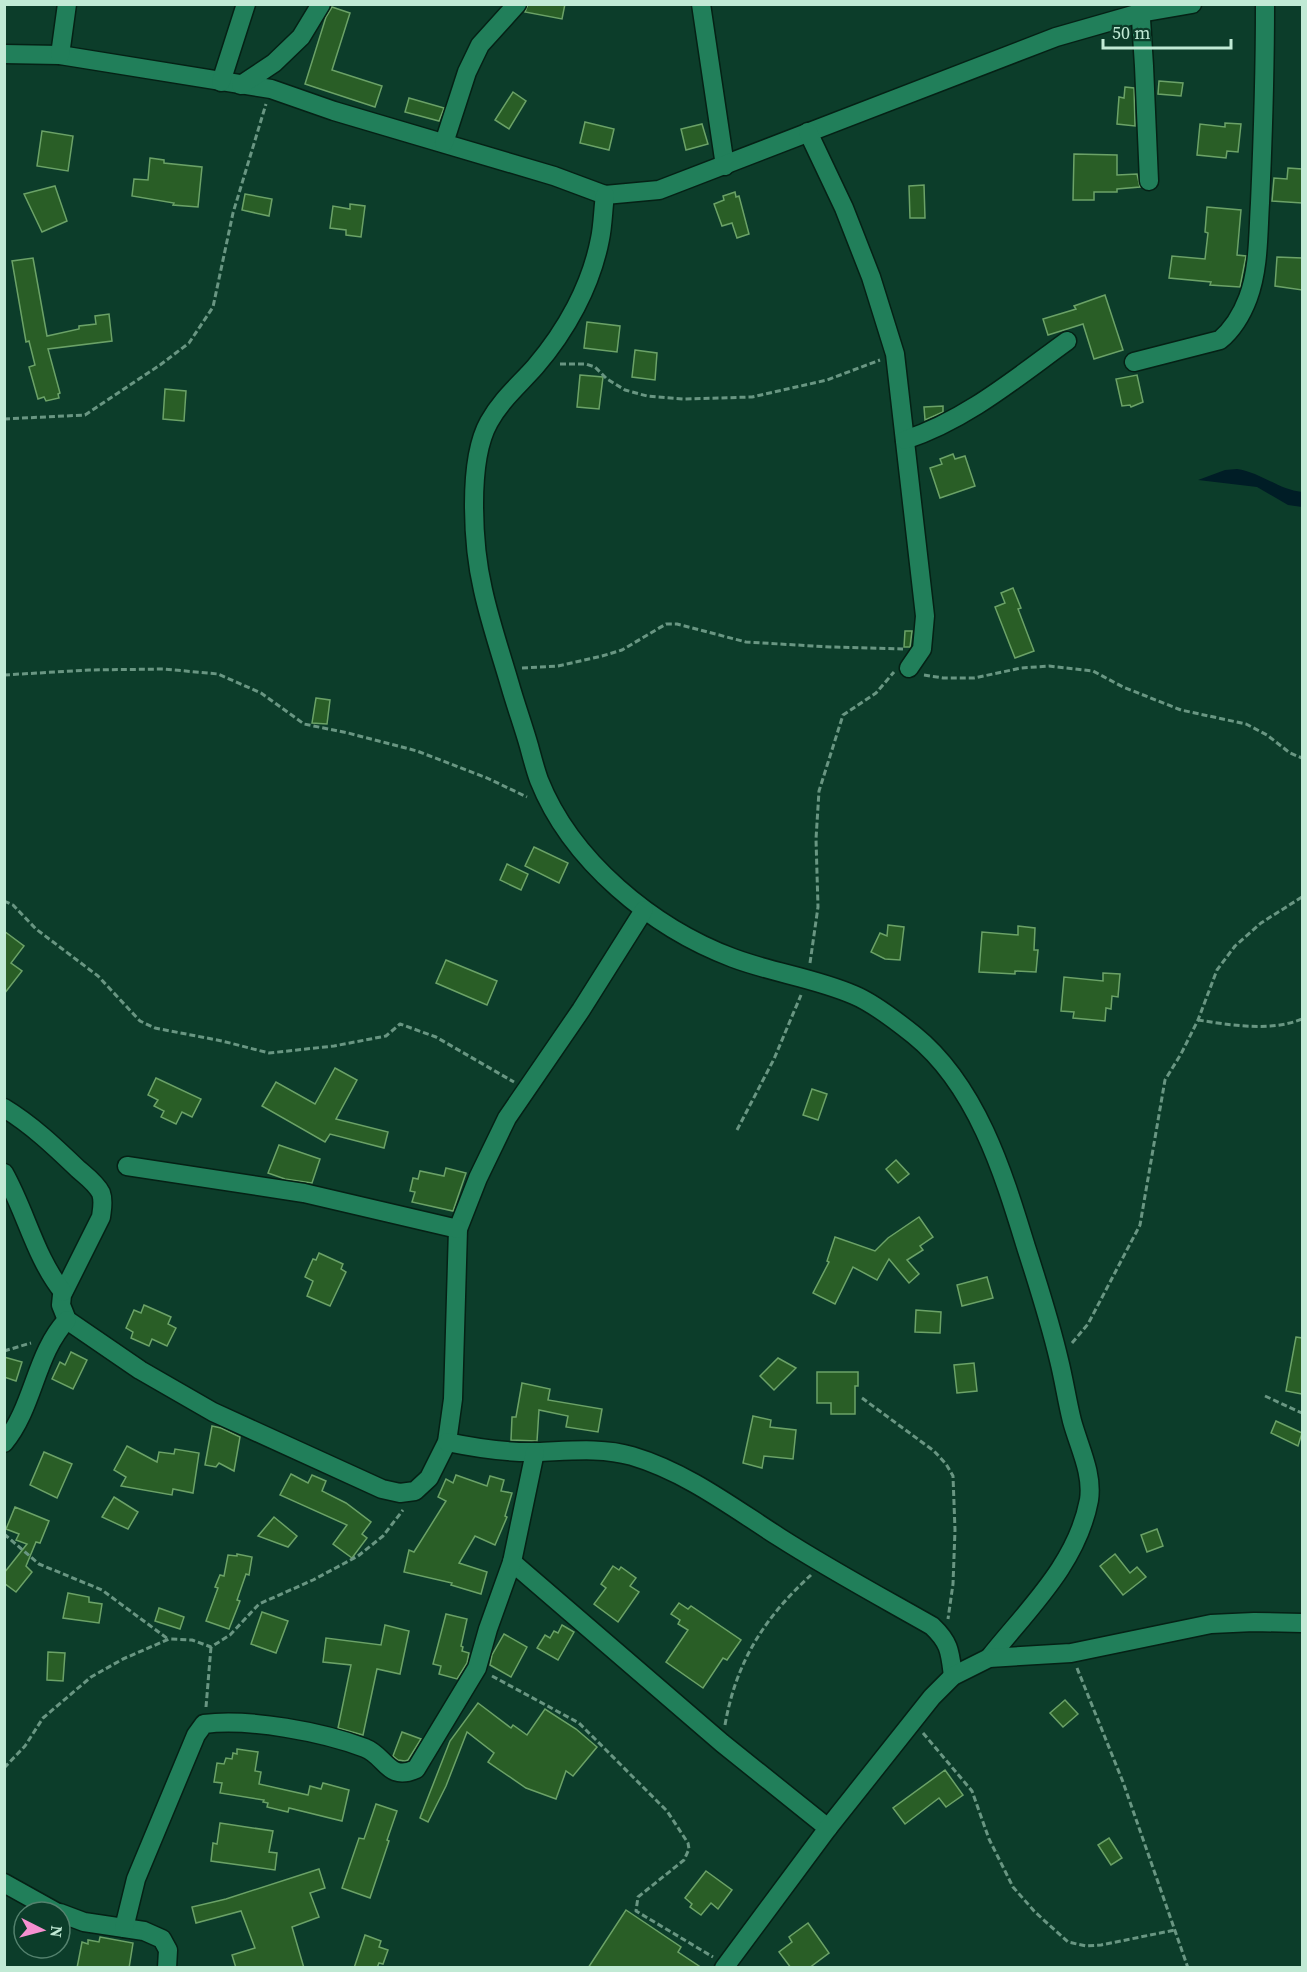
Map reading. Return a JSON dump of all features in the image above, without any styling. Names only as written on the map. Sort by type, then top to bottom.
[{"type":"street","points":[[60,55],[67,4]]},
{"type":"street","points":[[221,82],[246,4]]},
{"type":"street","points":[[241,85],[274,63],[301,37],[321,4]]},
{"type":"street","points":[[444,143],[467,72],[480,45],[518,4]]},
{"type":"street","points":[[701,4],[725,166]]},
{"type":"street","points":[[4,54],[60,55],[271,89],[334,111],[554,176],[605,195],[659,190],[1056,37],[1140,9],[1192,4]]},
{"type":"street","points":[[1134,362],[1220,340],[1228,333],[1241,314],[1249,296],[1258,245],[1264,129],[1265,4]]},
{"type":"street","points":[[1140,9],[1149,181]]},
{"type":"street","points":[[808,132],[852,228],[871,277],[895,354],[925,616],[922,649],[909,668]]},
{"type":"street","points":[[605,195],[600,240],[585,287],[569,320],[537,365],[499,404],[485,428],[475,467],[474,521],[482,588],[537,777],[555,817],[609,879],[644,910],[689,938],[733,958],[858,996],[916,1037],[950,1071],[978,1118],[1009,1192],[1058,1358],[1072,1420],[1088,1472],[1090,1492],[1084,1522],[1073,1547],[1038,1601],[989,1658],[953,1676],[932,1697],[828,1828],[725,1966]]},
{"type":"street","points":[[905,440],[947,424],[1017,378],[1067,341]]},
{"type":"street","points":[[4,1108],[20,1118],[56,1148],[96,1186],[102,1195],[103,1206],[100,1217],[63,1292],[61,1305],[67,1320],[140,1370],[213,1412],[382,1490],[400,1493],[415,1491],[429,1478],[447,1442],[453,1399],[458,1229],[478,1178],[507,1118],[581,1010],[644,910]]},
{"type":"street","points":[[127,1166],[304,1193],[458,1229]]},
{"type":"street","points":[[4,1173],[44,1263],[63,1292]]},
{"type":"street","points":[[4,1443],[20,1419],[55,1333],[67,1320]]},
{"type":"street","points":[[447,1442],[476,1448],[535,1452],[564,1450],[630,1456],[669,1470],[932,1626],[946,1638],[953,1676]]},
{"type":"street","points":[[124,1928],[140,1868],[196,1735],[204,1724],[252,1723],[333,1738],[371,1750],[394,1771],[407,1773],[416,1769],[477,1668],[512,1562],[535,1452]]},
{"type":"street","points":[[512,1562],[722,1743],[828,1828]]},
{"type":"street","points":[[989,1658],[1071,1653],[1211,1624],[1302,1623]]},
{"type":"street","points":[[4,1883],[35,1900]]},
{"type":"street","points":[[72,1918],[84,1922],[144,1931],[162,1939],[168,1950],[168,1968]]},
{"type":"path","points":[[4,419],[85,415],[189,343],[213,307],[233,213],[271,89]]},
{"type":"path","points":[[537,365],[586,364],[595,367],[607,379],[625,390],[647,396],[684,399],[752,397],[827,380],[895,354]]},
{"type":"path","points":[[505,669],[558,666],[602,657],[622,650],[666,624],[677,624],[746,642],[922,649]]},
{"type":"path","points":[[737,1130],[774,1059],[808,979],[818,907],[816,839],[819,791],[836,733],[843,715],[876,693],[898,668],[909,668],[929,677],[943,678],[974,678],[1021,668],[1049,666],[1093,671],[1123,687],[1181,710],[1246,724],[1268,735],[1290,753],[1302,759]]},
{"type":"path","points":[[4,675],[89,669],[164,669],[218,674],[261,693],[304,724],[417,751],[487,778],[532,801]]},
{"type":"path","points":[[1058,1358],[1088,1324],[1140,1225],[1152,1160],[1158,1107],[1165,1080],[1198,1020],[1217,970],[1235,946],[1261,923],[1302,897]]},
{"type":"path","points":[[4,901],[14,905],[36,929],[98,976],[140,1021],[155,1028],[270,1053],[334,1046],[386,1036],[400,1024],[436,1037],[527,1089]]},
{"type":"path","points":[[1198,1020],[1234,1026],[1294,1023],[1302,1019]]},
{"type":"path","points":[[1265,1396],[1302,1413]]},
{"type":"path","points":[[862,1398],[934,1451],[953,1476],[956,1530],[946,1638]]},
{"type":"path","points":[[211,1647],[230,1635],[259,1604],[358,1556],[383,1536],[415,1491]]},
{"type":"path","points":[[4,1534],[39,1564],[102,1590],[169,1639]]},
{"type":"path","points":[[722,1743],[730,1698],[741,1669],[763,1627],[790,1594],[824,1564]]},
{"type":"path","points":[[4,1768],[25,1746],[43,1718],[92,1677],[123,1659],[169,1639],[192,1640],[211,1647]]},
{"type":"path","points":[[204,1724],[211,1647]]},
{"type":"path","points":[[1071,1653],[1123,1782],[1188,1968]]},
{"type":"path","points":[[477,1668],[579,1723],[667,1811],[688,1843],[688,1855],[638,1897],[636,1911],[725,1966]]},
{"type":"path","points":[[913,1721],[972,1791],[989,1839],[1013,1887],[1035,1912],[1068,1942],[1086,1946],[1101,1945],[1175,1930]]},
{"type":"water","points":[[1237,469],[1285,488],[1302,492],[1302,507],[1288,505],[1257,487],[1198,480],[1225,470]]},
{"type":"building","points":[[528,4],[565,4],[562,19],[525,12]]},
{"type":"building","points":[[332,7],[350,13],[332,70],[382,86],[375,107],[305,84],[326,17]]},
{"type":"building","points":[[1159,81],[1183,83],[1181,96],[1158,94]]},
{"type":"building","points":[[1125,87],[1134,88],[1135,126],[1117,124],[1119,97],[1124,98]]},
{"type":"building","points":[[513,92],[526,101],[509,129],[495,120]]},
{"type":"building","points":[[409,98],[444,108],[439,121],[405,112]]},
{"type":"building","points":[[585,122],[614,129],[609,150],[580,143]]},
{"type":"building","points":[[1225,123],[1241,124],[1238,152],[1227,151],[1226,158],[1197,155],[1200,124],[1225,127]]},
{"type":"building","points":[[702,124],[708,144],[686,150],[681,129]]},
{"type":"building","points":[[42,131],[73,136],[68,171],[37,166]]},
{"type":"building","points":[[1074,154],[1117,155],[1117,175],[1137,174],[1140,187],[1117,189],[1117,192],[1094,192],[1094,200],[1073,200]]},
{"type":"building","points":[[150,158],[164,160],[164,163],[202,167],[198,207],[173,205],[174,203],[132,196],[134,179],[148,180]]},
{"type":"building","points":[[1288,168],[1302,169],[1302,203],[1272,201],[1274,178],[1287,179]]},
{"type":"building","points":[[924,185],[925,218],[910,218],[909,186]]},
{"type":"building","points":[[55,186],[67,221],[42,232],[24,194]]},
{"type":"building","points":[[735,192],[736,197],[739,196],[749,234],[737,238],[732,223],[722,226],[714,204],[724,200],[723,196]]},
{"type":"building","points":[[245,194],[272,199],[269,216],[242,210]]},
{"type":"building","points":[[350,204],[365,206],[361,237],[346,235],[346,230],[330,228],[333,206],[350,209]]},
{"type":"building","points":[[1207,207],[1241,210],[1237,255],[1246,256],[1240,287],[1169,278],[1172,256],[1205,259],[1208,233],[1205,232]]},
{"type":"building","points":[[1277,257],[1302,258],[1302,290],[1275,286]]},
{"type":"building","points":[[33,258],[47,336],[79,329],[79,326],[96,324],[95,316],[109,314],[112,341],[48,349],[60,393],[59,398],[46,401],[44,397],[38,399],[29,367],[35,365],[29,341],[26,342],[12,261]]},
{"type":"building","points":[[1105,295],[1123,350],[1094,359],[1083,324],[1048,335],[1043,319],[1076,309],[1074,306]]},
{"type":"building","points":[[587,322],[620,326],[617,352],[584,348]]},
{"type":"building","points":[[635,350],[657,353],[655,380],[632,377]]},
{"type":"building","points":[[580,375],[603,377],[599,409],[577,407]]},
{"type":"building","points":[[1137,375],[1143,402],[1131,407],[1130,405],[1122,406],[1116,379]]},
{"type":"building","points":[[165,389],[186,391],[184,421],[163,419]]},
{"type":"building","points":[[943,406],[943,412],[925,420],[924,407]]},
{"type":"building","points":[[953,454],[955,459],[965,456],[975,486],[940,498],[930,468],[942,464],[940,459]]},
{"type":"building","points":[[1013,588],[1021,608],[1018,609],[1034,651],[1015,658],[995,607],[1005,603],[1001,593]]},
{"type":"building","points":[[905,631],[912,631],[910,647],[904,647]]},
{"type":"building","points":[[316,698],[330,700],[327,724],[312,723]]},
{"type":"building","points":[[534,847],[568,863],[559,883],[525,866]]},
{"type":"building","points":[[507,864],[528,874],[521,890],[500,880]]},
{"type":"building","points":[[888,925],[904,927],[900,960],[885,959],[871,952],[880,933],[887,936]]},
{"type":"building","points":[[1018,926],[1035,928],[1034,950],[1038,950],[1036,972],[1015,971],[1015,974],[979,972],[982,932],[1018,935]]},
{"type":"building","points":[[4,931],[24,946],[11,963],[22,971],[4,994]]},
{"type":"building","points":[[446,960],[497,981],[487,1005],[436,983]]},
{"type":"building","points":[[1103,973],[1120,974],[1118,997],[1112,996],[1111,1009],[1106,1008],[1105,1021],[1073,1018],[1074,1012],[1061,1011],[1064,977],[1103,981]]},
{"type":"building","points":[[335,1068],[357,1080],[336,1119],[388,1132],[384,1148],[330,1134],[325,1142],[262,1106],[276,1082],[315,1104]]},
{"type":"building","points":[[156,1078],[201,1099],[192,1117],[182,1112],[176,1124],[161,1117],[164,1111],[154,1106],[158,1100],[148,1095]]},
{"type":"building","points":[[812,1089],[827,1094],[818,1120],[803,1115]]},
{"type":"building","points":[[279,1145],[320,1159],[312,1183],[285,1179],[268,1173]]},
{"type":"building","points":[[896,1160],[909,1174],[898,1183],[886,1169]]},
{"type":"building","points":[[446,1168],[466,1173],[453,1211],[412,1202],[415,1192],[410,1191],[413,1178],[418,1179],[420,1171],[444,1176]]},
{"type":"building","points":[[919,1217],[933,1237],[920,1246],[923,1250],[907,1260],[919,1274],[909,1283],[889,1259],[877,1280],[853,1267],[835,1304],[813,1293],[829,1262],[827,1261],[835,1237],[875,1251],[888,1238]]},
{"type":"building","points":[[319,1253],[343,1264],[341,1269],[346,1272],[330,1306],[307,1296],[313,1281],[305,1277],[313,1259],[316,1260]]},
{"type":"building","points":[[987,1277],[993,1298],[962,1306],[957,1285]]},
{"type":"building","points":[[144,1305],[171,1317],[168,1324],[176,1328],[167,1346],[152,1339],[149,1346],[131,1338],[133,1332],[126,1328],[134,1310],[141,1313]]},
{"type":"building","points":[[916,1310],[941,1312],[940,1333],[915,1332]]},
{"type":"building","points":[[1296,1337],[1302,1338],[1302,1394],[1286,1391]]},
{"type":"building","points":[[71,1352],[87,1360],[73,1389],[52,1379],[60,1362],[65,1365]]},
{"type":"building","points":[[4,1357],[22,1362],[16,1381],[4,1377]]},
{"type":"building","points":[[778,1358],[796,1368],[774,1390],[760,1376]]},
{"type":"building","points":[[974,1363],[977,1391],[957,1393],[954,1365]]},
{"type":"building","points":[[817,1372],[858,1372],[858,1386],[855,1386],[855,1414],[831,1414],[831,1403],[817,1403]]},
{"type":"building","points":[[522,1383],[550,1389],[548,1400],[602,1409],[598,1432],[566,1427],[568,1416],[539,1410],[537,1441],[511,1440],[512,1417],[516,1417]]},
{"type":"building","points":[[753,1416],[771,1420],[770,1427],[796,1430],[793,1459],[764,1456],[762,1468],[743,1463]]},
{"type":"building","points":[[1276,1421],[1302,1433],[1298,1446],[1271,1433]]},
{"type":"building","points":[[212,1426],[240,1437],[234,1471],[219,1463],[216,1467],[205,1465]]},
{"type":"building","points":[[127,1446],[157,1462],[159,1452],[174,1454],[175,1449],[199,1453],[193,1493],[173,1489],[172,1495],[121,1486],[126,1477],[114,1470]]},
{"type":"building","points":[[44,1452],[72,1464],[57,1498],[30,1485]]},
{"type":"building","points":[[291,1474],[308,1483],[312,1475],[326,1481],[322,1491],[346,1503],[371,1522],[362,1534],[367,1538],[352,1558],[333,1544],[347,1525],[280,1495]]},
{"type":"building","points":[[456,1475],[487,1486],[490,1476],[504,1480],[501,1491],[512,1493],[505,1516],[507,1517],[495,1545],[475,1536],[459,1563],[487,1572],[481,1594],[451,1585],[452,1583],[404,1572],[409,1550],[414,1552],[446,1501],[438,1497],[446,1479],[453,1483]]},
{"type":"building","points":[[114,1497],[138,1512],[128,1529],[102,1517]]},
{"type":"building","points":[[15,1507],[49,1521],[40,1543],[36,1542],[26,1566],[32,1572],[16,1592],[4,1583],[4,1573],[27,1544],[16,1540],[19,1534],[6,1529]]},
{"type":"building","points":[[274,1517],[297,1536],[288,1547],[258,1536]]},
{"type":"building","points":[[1157,1529],[1163,1546],[1147,1552],[1141,1535]]},
{"type":"building","points":[[237,1554],[252,1557],[249,1575],[246,1574],[237,1600],[240,1601],[229,1629],[206,1621],[218,1588],[215,1587],[220,1575],[224,1576],[228,1555],[237,1556]]},
{"type":"building","points":[[1115,1554],[1130,1573],[1137,1567],[1146,1577],[1123,1595],[1100,1566]]},
{"type":"building","points":[[613,1566],[619,1570],[621,1567],[636,1578],[630,1586],[639,1592],[618,1622],[594,1604],[606,1588],[601,1584]]},
{"type":"building","points":[[68,1593],[89,1597],[89,1602],[102,1604],[99,1623],[63,1618]]},
{"type":"building","points":[[679,1603],[688,1609],[691,1606],[741,1640],[727,1660],[723,1658],[703,1688],[666,1662],[688,1630],[678,1624],[680,1620],[671,1614]]},
{"type":"building","points":[[159,1608],[184,1617],[180,1629],[155,1621]]},
{"type":"building","points":[[262,1612],[288,1621],[276,1653],[251,1644]]},
{"type":"building","points":[[446,1614],[467,1619],[461,1646],[462,1651],[469,1653],[467,1663],[457,1679],[439,1674],[441,1666],[433,1664]]},
{"type":"building","points":[[385,1625],[409,1631],[400,1674],[377,1669],[363,1735],[338,1728],[351,1665],[323,1662],[326,1638],[381,1645]]},
{"type":"building","points":[[562,1625],[574,1632],[558,1660],[537,1648],[545,1635],[550,1638],[554,1631],[558,1633]]},
{"type":"building","points":[[504,1634],[527,1647],[511,1677],[490,1665],[492,1655]]},
{"type":"building","points":[[48,1652],[65,1653],[63,1681],[47,1680]]},
{"type":"building","points":[[1065,1700],[1078,1714],[1063,1727],[1050,1713]]},
{"type":"building","points":[[478,1703],[511,1728],[513,1725],[527,1735],[545,1709],[576,1729],[597,1747],[573,1776],[566,1771],[556,1799],[526,1788],[488,1762],[494,1753],[467,1732],[446,1786],[428,1822],[420,1818],[450,1741]]},
{"type":"building","points":[[402,1732],[421,1739],[408,1760],[405,1761],[393,1756]]},
{"type":"building","points":[[237,1749],[258,1752],[255,1771],[261,1772],[259,1784],[308,1795],[310,1786],[321,1789],[323,1783],[349,1790],[342,1821],[289,1808],[288,1812],[267,1807],[268,1803],[263,1802],[264,1800],[220,1793],[222,1783],[214,1782],[217,1763],[224,1764],[226,1758],[232,1759],[233,1753],[237,1754]]},
{"type":"building","points":[[945,1770],[963,1795],[946,1807],[939,1798],[905,1824],[893,1808]]},
{"type":"building","points":[[376,1804],[397,1811],[370,1898],[342,1888],[359,1838],[364,1839]]},
{"type":"building","points":[[220,1823],[273,1831],[269,1852],[277,1853],[275,1870],[211,1861],[213,1843],[217,1844]]},
{"type":"building","points":[[1109,1838],[1122,1858],[1111,1865],[1098,1845]]},
{"type":"building","points":[[319,1869],[325,1888],[310,1893],[319,1917],[292,1927],[304,1968],[236,1968],[232,1955],[255,1948],[241,1911],[196,1923],[192,1907],[226,1899]]},
{"type":"building","points":[[706,1871],[732,1890],[718,1909],[711,1903],[701,1915],[690,1907],[692,1904],[685,1898]]},
{"type":"building","points":[[626,1910],[681,1947],[678,1952],[702,1968],[588,1968]]},
{"type":"building","points":[[808,1923],[829,1953],[809,1968],[791,1968],[779,1952],[792,1942],[789,1937]]},
{"type":"building","points":[[365,1935],[381,1941],[379,1947],[388,1950],[383,1964],[379,1963],[377,1968],[354,1968]]},
{"type":"building","points":[[100,1937],[133,1943],[129,1968],[77,1968],[82,1942],[88,1944],[88,1940],[99,1942]]}]
